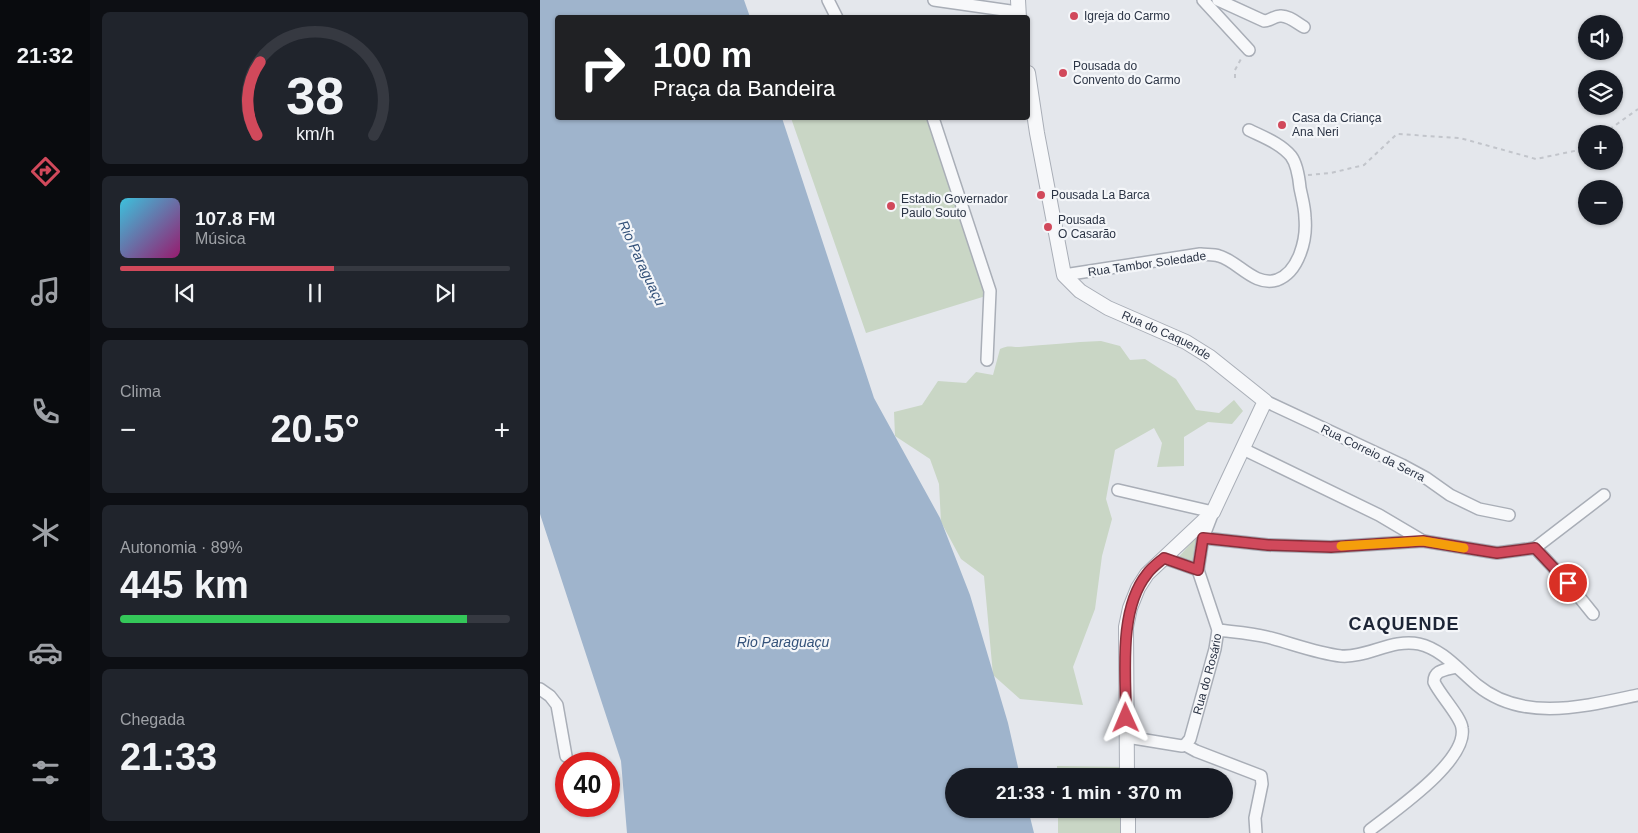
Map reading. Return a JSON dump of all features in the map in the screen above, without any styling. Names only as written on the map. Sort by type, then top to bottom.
[{"type":"street","points":[[828,0],[836,15]]},
{"type":"street","points":[[934,0],[1018,10]]},
{"type":"street","points":[[1203,0],[1249,50]]},
{"type":"street","points":[[1218,0],[1264,21],[1269,21],[1281,15],[1304,26]]},
{"type":"street","points":[[1030,86],[1064,275]]},
{"type":"street","points":[[934,120],[990,291],[987,360]]},
{"type":"street","name":"Rua Tambor Soledade","points":[[1064,275],[1200,254],[1218,256],[1231,261],[1249,275],[1261,280],[1276,280],[1287,274],[1296,263],[1306,232],[1306,218],[1298,175],[1292,157],[1279,144],[1249,130]]},
{"type":"street","name":"Rua do Caquende","points":[[1064,275],[1080,291],[1108,308],[1186,342],[1210,357],[1265,401]]},
{"type":"street","points":[[1164,558],[1198,570],[1203,538],[1213,512],[1265,401]]},
{"type":"street","name":"Rua Correio da Serra","points":[[1265,401],[1402,465],[1426,478],[1450,495],[1479,509],[1509,515]]},
{"type":"street","points":[[1243,449],[1379,515],[1423,541]]},
{"type":"street","points":[[1118,490],[1213,512]]},
{"type":"street","points":[[1203,538],[1268,545],[1331,547],[1423,541],[1497,553],[1535,548],[1604,495]]},
{"type":"street","points":[[1127,768],[1126,627],[1130,608],[1138,588],[1147,574],[1213,512]]},
{"type":"street","points":[[1535,548],[1568,583],[1593,614]]},
{"type":"street","name":"Rua do Rosário","points":[[1184,745],[1190,739],[1215,649],[1218,630],[1198,570]]},
{"type":"street","points":[[1218,630],[1265,636],[1342,656],[1362,654],[1397,644],[1417,643],[1433,648],[1496,698],[1516,705],[1542,709],[1581,707],[1638,695]]},
{"type":"street","points":[[1370,830],[1430,782],[1448,764],[1460,744],[1462,728],[1460,721],[1434,682],[1438,672],[1456,667]]},
{"type":"street","points":[[540,689],[550,696],[557,705],[565,752]]},
{"type":"street","points":[[1127,737],[1184,745],[1261,776],[1262,784],[1255,818],[1256,833]]},
{"type":"street","points":[[1128,818],[1128,833]]},
{"type":"path","points":[[1235,78],[1235,70],[1239,61],[1249,50]]},
{"type":"path","points":[[1616,125],[1638,109]]},
{"type":"path","points":[[1298,175],[1331,173],[1364,165],[1397,134],[1460,138],[1536,159],[1578,150]]},
{"type":"green space","name":"Estadio Governador Paulo Souto","points":[[792,120],[930,120],[989,295],[866,333]]},
{"type":"green space","points":[[1101,341],[1120,346],[1130,360],[1145,359],[1176,379],[1196,410],[1219,413],[1234,400],[1243,411],[1232,424],[1208,422],[1184,437],[1184,466],[1157,467],[1162,443],[1154,428],[1115,450],[1106,499],[1112,519],[1102,556],[1095,609],[1073,667],[1083,705],[1020,699],[993,675],[984,576],[961,559],[941,522],[939,484],[930,459],[895,436],[894,412],[922,405],[938,381],[966,383],[976,372],[993,375],[1000,349]]},
{"type":"green space","points":[[1198,535],[1193,563],[1177,559]]},
{"type":"green space","points":[[1057,766],[1122,767],[1122,768],[1057,768]]},
{"type":"green space","points":[[1058,818],[1122,818],[1122,833],[1058,833]]},
{"type":"water","name":"Rio Paraguaçu","points":[[540,0],[744,0],[749,15],[555,15],[555,120],[783,120],[874,398],[940,518],[970,595],[1008,723],[1018,768],[945,768],[945,818],[1030,818],[1034,833],[627,833],[621,761],[620,752],[618,752],[540,514]]},
{"type":"slow traffic","points":[[1341,546],[1423,541],[1464,548]]},
{"type":"place","name":"Igreja do Carmo","points":[[1074,16]]},
{"type":"place","name":"Pousada do Convento do Carmo","points":[[1063,73]]},
{"type":"place","name":"Casa da Criança Ana Neri","points":[[1282,125]]},
{"type":"place","name":"Pousada La Barca","points":[[1041,195]]},
{"type":"place","name":"Estadio Governador Paulo Souto","points":[[891,206]]},
{"type":"place","name":"Pousada O Casarão","points":[[1048,227]]},
{"type":"district","name":"CAQUENDE","points":[[1404,624]]},
{"type":"route","points":[[1126,718],[1126,627],[1130,608],[1138,588],[1147,574],[1164,558],[1198,570],[1203,538],[1268,545],[1331,547],[1423,541],[1497,553],[1535,548],[1568,583]]}]
